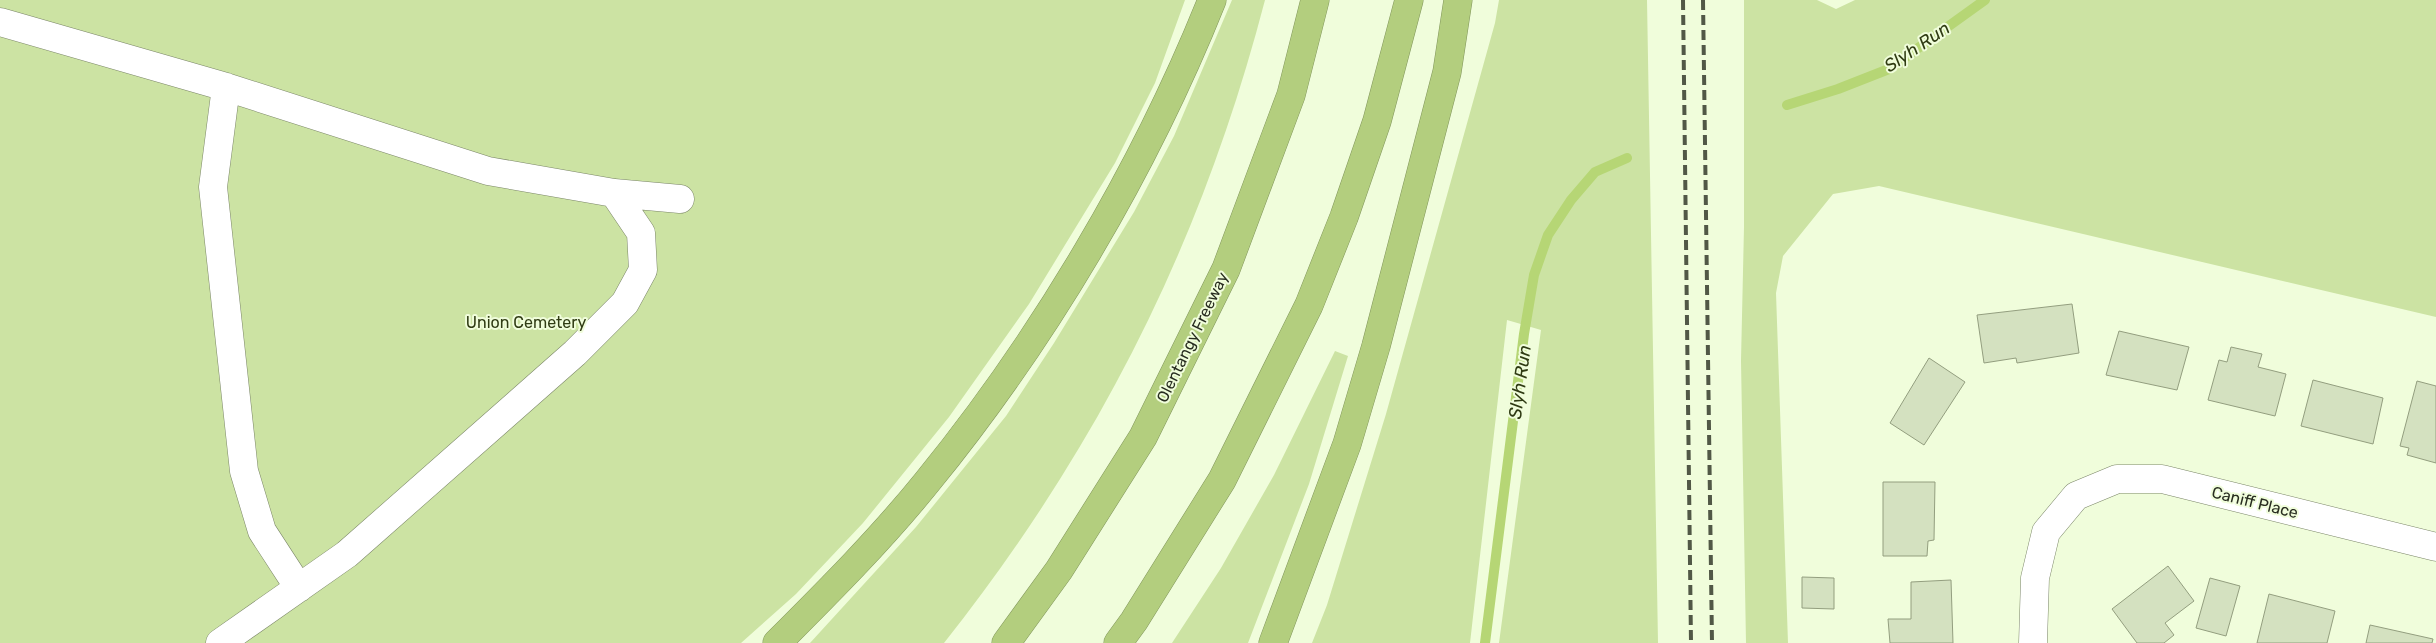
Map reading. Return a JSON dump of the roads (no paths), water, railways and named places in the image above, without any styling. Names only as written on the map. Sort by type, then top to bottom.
[{"type":"highway","points":[[777,643],[849,570],[927,482],[977,418],[1049,314],[1119,198],[1189,56],[1212,0]]},
{"type":"highway","name":"Olentangy Freeway","points":[[1006,643],[1060,570],[1143,436],[1226,269],[1291,95],[1315,0]]},
{"type":"highway","points":[[1118,643],[1134,621],[1222,480],[1309,305],[1344,217],[1377,122],[1409,0]]},
{"type":"highway","points":[[1273,643],[1346,444],[1376,346],[1447,72],[1458,0]]},
{"type":"street","points":[[0,22],[226,87],[488,171],[614,193],[680,199]]},
{"type":"street","points":[[226,87],[213,187],[244,471],[262,530],[299,588]]},
{"type":"street","points":[[220,643],[347,554],[575,353],[626,303],[642,270],[641,233],[614,193]]},
{"type":"street","name":"Caniff Place","points":[[2034,643],[2035,578],[2046,532],[2076,496],[2117,479],[2162,479],[2436,547]]},
{"type":"waterway","name":"Slyh Run","points":[[1787,105],[1838,89],[1889,69],[1985,0]]},
{"type":"waterway","name":"Slyh Run","points":[[1485,643],[1524,334],[1534,275],[1548,235],[1571,200],[1595,172],[1627,158]]},
{"type":"railway","points":[[1683,0],[1691,643]]},
{"type":"railway","points":[[1703,0],[1712,643]]},
{"type":"park label","name":"Union Cemetery","points":[[526,322]]}]
